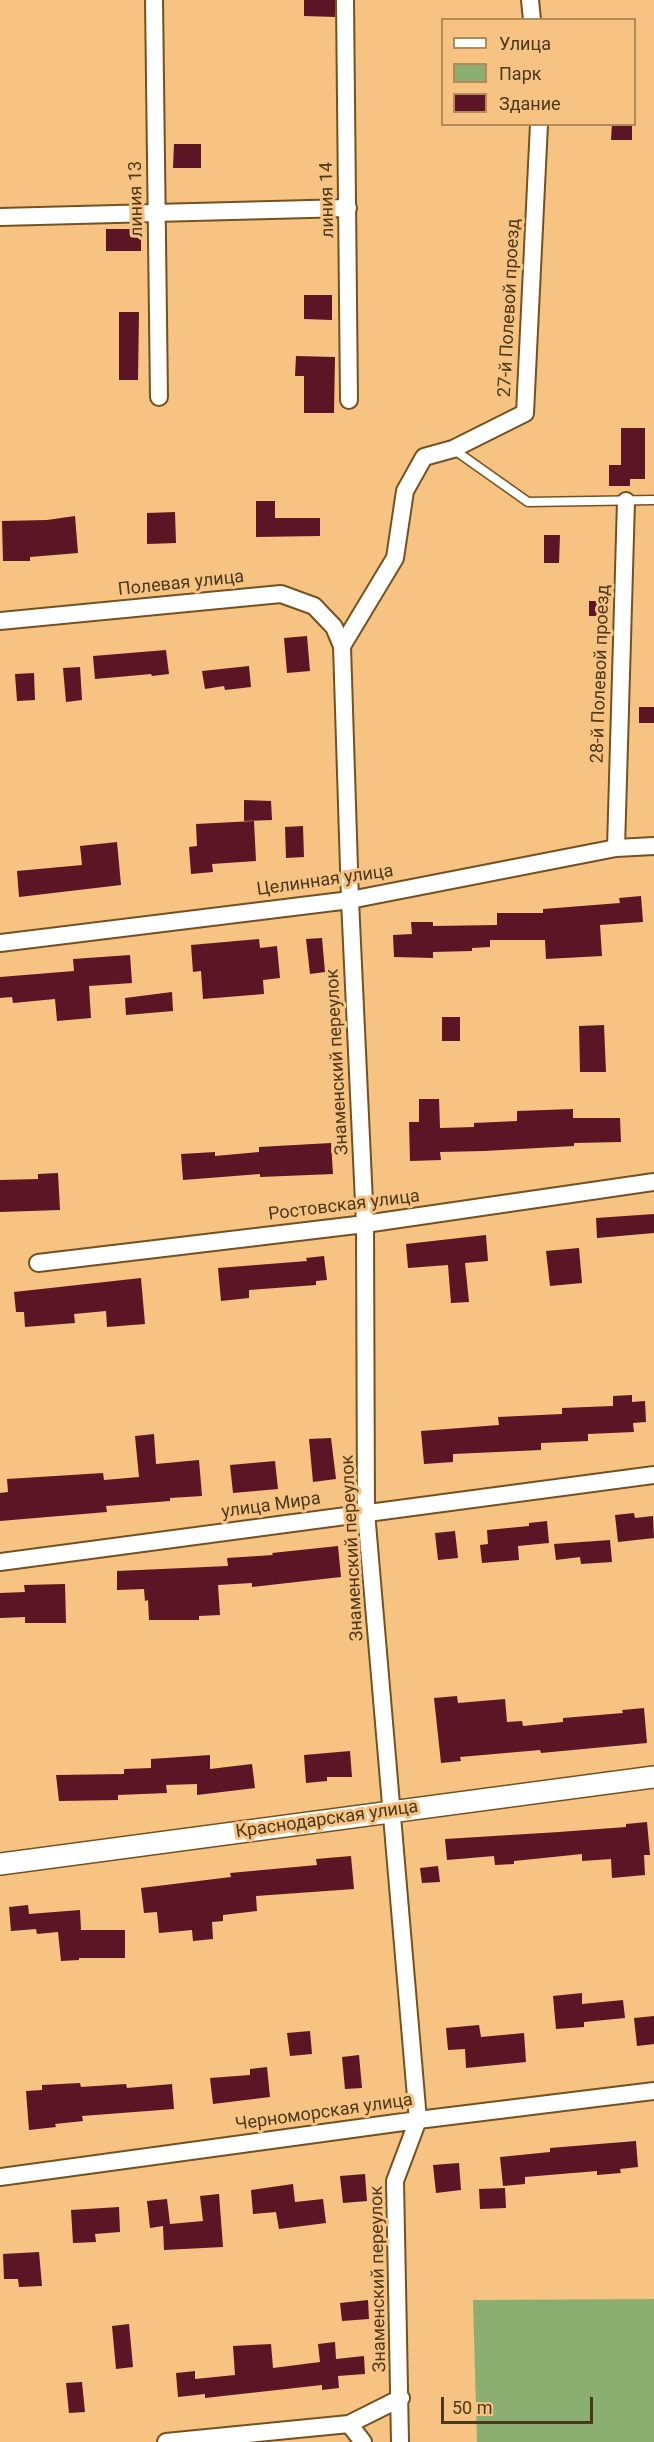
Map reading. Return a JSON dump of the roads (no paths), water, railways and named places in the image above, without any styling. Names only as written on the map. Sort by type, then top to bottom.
[{"type":"street","name":"линия 13","points":[[154,0],[159,397]]},
{"type":"street","name":"линия 14","points":[[345,0],[349,400]]},
{"type":"street","points":[[530,0],[532,18]]},
{"type":"street","name":"27-й Полевой проезд","points":[[453,449],[525,413],[539,126]]},
{"type":"street","points":[[0,217],[348,208]]},
{"type":"street","points":[[342,646],[395,558],[405,491],[409,483],[424,457],[453,449]]},
{"type":"street","name":"28-й Полевой проезд","points":[[616,848],[626,501]]},
{"type":"street","name":"Полевая улица","points":[[0,621],[280,594],[314,606],[334,627],[342,646]]},
{"type":"street","name":"Знаменский переулок","points":[[342,646],[350,900],[365,1224],[366,1512],[418,2120],[395,2181],[401,2398],[400,2442]]},
{"type":"street","name":"Целинная улица","points":[[0,943],[350,900],[616,848],[654,846]]},
{"type":"street","name":"Ростовская улица","points":[[38,1263],[365,1224],[654,1182]]},
{"type":"street","name":"улица Мира","points":[[0,1562],[654,1475]]},
{"type":"street","name":"Краснодарская улица","points":[[0,1864],[654,1777]]},
{"type":"street","name":"Черноморская улица","points":[[0,2177],[418,2120],[654,2091]]},
{"type":"street","points":[[166,2442],[349,2424],[401,2398]]},
{"type":"street","points":[[349,2424],[363,2442]]},
{"type":"lane","points":[[453,449],[528,502],[654,500]]}]
